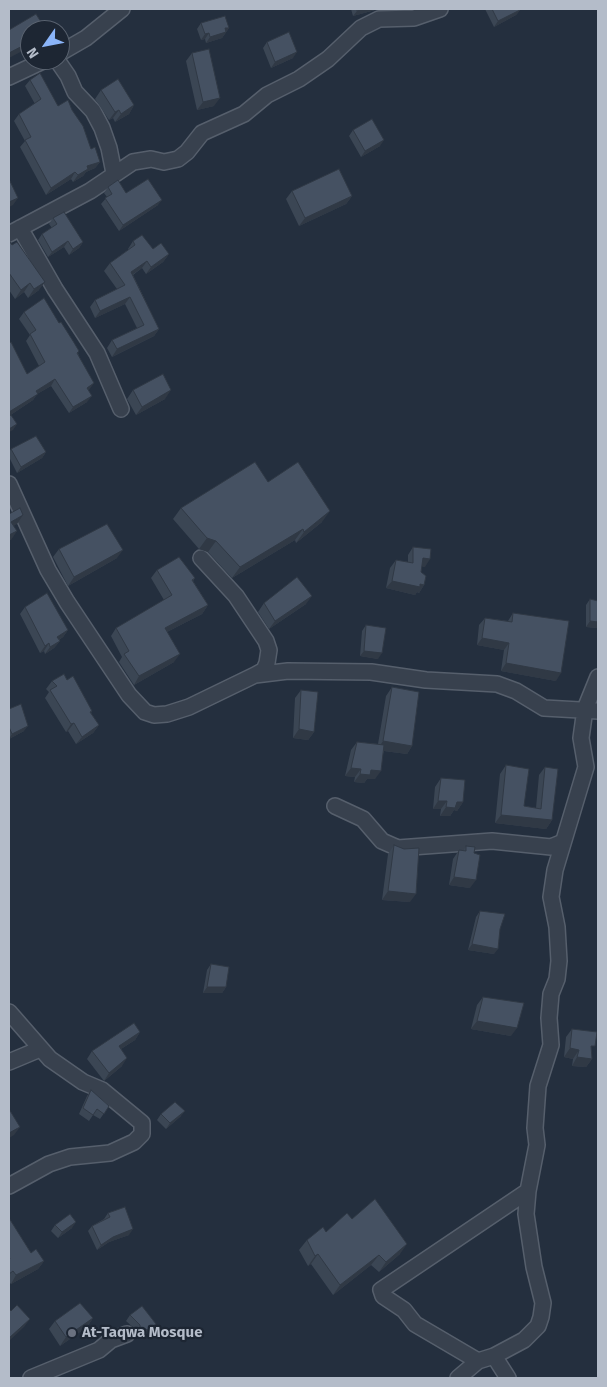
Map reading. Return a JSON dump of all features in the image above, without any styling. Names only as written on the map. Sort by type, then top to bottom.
[{"type":"street","points":[[70,47],[86,38],[122,9]]},
{"type":"street","points":[[121,409],[97,353],[15,231],[90,191],[114,173],[138,160],[164,162],[178,158],[187,152],[202,133],[244,114],[267,95],[299,79],[328,59],[361,28],[379,19],[414,18],[440,9]]},
{"type":"street","points":[[9,77],[24,70]]},
{"type":"street","points":[[64,70],[75,92],[93,111],[102,128],[109,148],[114,173]]},
{"type":"street","points":[[9,484],[48,570],[67,602],[128,696],[145,712],[154,715],[167,714],[188,707],[264,670],[267,663],[268,650],[266,641],[236,596],[201,558]]},
{"type":"street","points":[[255,675],[288,671],[371,672],[426,680],[497,684],[516,691],[544,708],[591,710]]},
{"type":"street","points":[[458,1378],[478,1361],[494,1356],[524,1340],[538,1326],[543,1303],[534,1267],[526,1214],[528,1191],[537,1145],[535,1128],[538,1086],[552,1046],[549,1018],[551,994],[557,980],[559,961],[557,927],[550,897],[563,842],[586,767],[581,738],[591,710],[598,677]]},
{"type":"street","points":[[335,806],[363,819],[382,841],[398,848],[492,842],[552,847],[563,842]]},
{"type":"street","points":[[9,1012],[40,1049],[83,1082],[102,1090],[142,1123],[142,1134],[134,1142],[110,1153],[70,1157],[49,1164],[9,1186]]},
{"type":"street","points":[[9,1062],[40,1049]]},
{"type":"street","points":[[478,1361],[415,1324],[404,1310],[383,1296],[381,1290],[528,1191]]},
{"type":"street","points":[[31,1378],[99,1350],[110,1340],[127,1334]]},
{"type":"street","points":[[494,1356],[508,1378]]},
{"type":"building","points":[[492,9],[520,9],[520,10],[498,21]]},
{"type":"building","points":[[36,14],[40,20],[26,20]]},
{"type":"building","points":[[225,16],[229,28],[225,28],[226,32],[210,37],[209,33],[205,34],[201,23]]},
{"type":"building","points":[[20,23],[20,47],[9,53],[9,30]]},
{"type":"building","points":[[289,32],[297,52],[275,62],[267,42]]},
{"type":"building","points":[[209,49],[220,98],[203,102],[192,53]]},
{"type":"building","points":[[40,73],[58,106],[68,100],[72,110],[83,126],[91,149],[95,147],[100,162],[87,166],[88,169],[78,175],[75,172],[51,188],[25,140],[31,137],[19,114],[41,99],[30,80]]},
{"type":"building","points":[[118,79],[134,105],[121,114],[119,110],[115,112],[101,90]]},
{"type":"building","points":[[372,119],[384,140],[365,151],[353,130]]},
{"type":"building","points":[[339,169],[352,196],[305,218],[292,191]]},
{"type":"building","points":[[9,179],[18,198],[9,202]]},
{"type":"building","points":[[148,179],[162,200],[123,225],[105,198],[112,194],[108,187],[118,180],[126,193]]},
{"type":"building","points":[[64,212],[83,242],[73,249],[68,241],[52,252],[42,234],[57,224],[53,218]]},
{"type":"building","points":[[142,235],[153,249],[161,243],[169,254],[151,267],[147,261],[131,272],[159,329],[117,349],[112,340],[144,325],[130,297],[100,311],[95,300],[125,285],[110,263],[135,245],[133,241]]},
{"type":"building","points":[[10,242],[12,245],[17,242],[45,282],[34,289],[30,283],[21,290],[9,273]]},
{"type":"building","points":[[44,298],[79,351],[77,353],[94,383],[87,388],[92,396],[73,407],[55,379],[36,391],[38,394],[9,412],[9,343],[11,342],[27,374],[45,362],[30,334],[36,330],[24,312]]},
{"type":"building","points":[[163,374],[171,390],[142,407],[133,390]]},
{"type":"building","points":[[11,415],[17,424],[9,429],[9,416]]},
{"type":"building","points":[[36,436],[46,452],[21,467],[11,449]]},
{"type":"building","points":[[255,462],[268,482],[298,462],[330,511],[304,532],[303,529],[240,567],[216,541],[207,538],[181,508]]},
{"type":"building","points":[[20,508],[23,515],[11,522],[17,531],[9,535],[9,514]]},
{"type":"building","points":[[107,524],[123,550],[74,577],[59,549]]},
{"type":"building","points":[[413,547],[431,549],[430,559],[423,558],[421,572],[426,576],[424,585],[420,584],[420,587],[392,581],[396,560],[413,563]]},
{"type":"building","points":[[179,557],[195,578],[192,580],[208,605],[165,628],[180,654],[139,676],[124,654],[129,651],[116,628],[172,595],[157,570]]},
{"type":"building","points":[[297,577],[312,596],[275,621],[264,603]]},
{"type":"building","points":[[47,593],[68,630],[57,637],[60,641],[50,647],[49,643],[45,646],[25,607]]},
{"type":"building","points":[[590,599],[598,601],[598,622],[590,621]]},
{"type":"building","points":[[513,613],[569,621],[561,673],[506,663],[509,643],[482,638],[485,618],[512,622]]},
{"type":"building","points":[[366,625],[386,628],[382,653],[364,651]]},
{"type":"building","points":[[64,674],[67,680],[73,676],[92,711],[90,712],[99,725],[82,737],[74,723],[71,724],[50,690],[57,686],[52,681]]},
{"type":"building","points":[[392,687],[419,692],[412,746],[383,741]]},
{"type":"building","points":[[301,690],[318,692],[314,732],[299,729]]},
{"type":"building","points":[[21,704],[28,726],[12,734],[9,727],[9,709]]},
{"type":"building","points":[[357,742],[384,745],[381,771],[371,770],[370,775],[360,774],[361,769],[351,768]]},
{"type":"building","points":[[506,765],[529,769],[524,806],[541,809],[545,767],[558,769],[552,820],[501,815]]},
{"type":"building","points":[[441,778],[465,780],[463,802],[457,802],[455,808],[446,807],[447,801],[438,801]]},
{"type":"building","points":[[394,845],[404,849],[419,848],[416,894],[388,891]]},
{"type":"building","points":[[466,846],[475,847],[474,853],[480,855],[476,880],[454,877],[459,850],[466,851]]},
{"type":"building","points":[[480,911],[505,914],[500,929],[498,949],[472,944]]},
{"type":"building","points":[[211,964],[229,967],[226,987],[207,987]]},
{"type":"building","points":[[483,997],[524,1003],[517,1028],[477,1021]]},
{"type":"building","points":[[134,1023],[140,1032],[119,1046],[127,1058],[109,1073],[92,1051]]},
{"type":"building","points":[[572,1029],[597,1032],[595,1046],[591,1046],[592,1059],[577,1057],[579,1050],[570,1048]]},
{"type":"building","points":[[91,1090],[109,1106],[104,1114],[97,1109],[93,1115],[83,1108]]},
{"type":"building","points":[[175,1102],[185,1111],[170,1123],[161,1114]]},
{"type":"building","points":[[9,1109],[20,1127],[9,1133]]},
{"type":"building","points":[[375,1199],[407,1244],[386,1262],[379,1255],[340,1285],[318,1254],[315,1256],[307,1240],[323,1227],[326,1232],[347,1213],[352,1219]]},
{"type":"building","points":[[125,1207],[133,1229],[113,1237],[101,1245],[92,1226],[110,1217],[108,1213]]},
{"type":"building","points":[[70,1214],[76,1222],[62,1232],[55,1225]]},
{"type":"building","points":[[9,1218],[31,1253],[36,1249],[44,1261],[16,1275],[13,1271],[9,1274]]},
{"type":"building","points":[[80,1303],[93,1318],[66,1337],[55,1321]]},
{"type":"building","points":[[17,1305],[30,1319],[9,1338],[9,1309],[11,1311]]},
{"type":"building","points":[[142,1306],[156,1324],[147,1330],[143,1327],[140,1329],[140,1325],[130,1315]]},
{"type":"place","name":"At-Taqwa Mosque","points":[[72,1333]]}]
